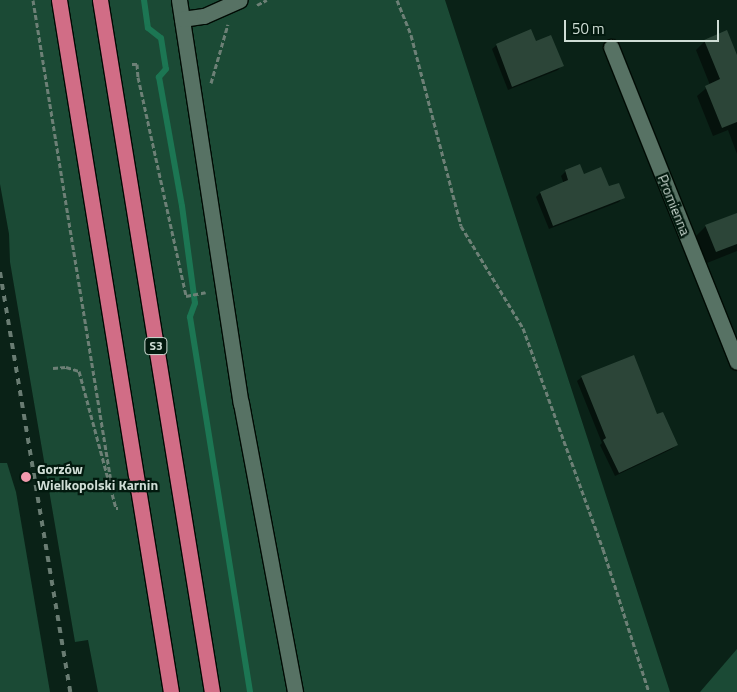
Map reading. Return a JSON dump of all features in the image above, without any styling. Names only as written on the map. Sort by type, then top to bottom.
[{"type":"highway","points":[[59,0],[171,692]]},
{"type":"highway","name":"S3","points":[[100,0],[212,692]]},
{"type":"street","points":[[179,0],[241,403],[295,692]]},
{"type":"street","points":[[182,19],[204,16],[246,4]]},
{"type":"street","name":"Promienna","points":[[611,47],[737,362]]},
{"type":"path","points":[[33,0],[111,479],[107,479]]},
{"type":"path","points":[[246,4],[266,0]]},
{"type":"path","points":[[397,0],[411,35],[461,226],[523,328],[603,549],[649,692]]},
{"type":"path","points":[[210,84],[230,18]]},
{"type":"path","points":[[132,64],[137,64],[138,77],[186,296],[198,294]]},
{"type":"path","points":[[53,368],[66,367],[79,371],[107,479],[116,508],[118,508]]},
{"type":"green space","points":[[0,0],[445,0],[670,692],[98,692],[88,640],[75,642],[10,262],[9,234],[0,184]]},
{"type":"green space","points":[[0,463],[7,463],[16,492],[50,692],[0,692]]},
{"type":"green space","points":[[737,649],[737,692],[700,692]]},
{"type":"building","points":[[531,29],[536,41],[551,35],[564,66],[512,87],[496,44]]},
{"type":"building","points":[[727,30],[737,55],[737,122],[722,128],[705,86],[720,79],[704,40]]},
{"type":"building","points":[[580,164],[584,174],[601,167],[609,186],[619,183],[625,198],[553,226],[540,192],[568,180],[565,170]]},
{"type":"building","points":[[737,213],[737,244],[716,252],[705,225]]},
{"type":"building","points":[[634,355],[657,414],[663,412],[678,445],[619,473],[603,440],[606,438],[581,376]]},
{"type":"waterway","points":[[144,0],[148,28],[161,38],[166,69],[159,77],[182,206],[195,303],[190,317],[250,692]]},
{"type":"railway","points":[[0,272],[70,692]]},
{"type":"place","name":"Gorzów Wielkopolski Karnin","points":[[26,477]]}]
